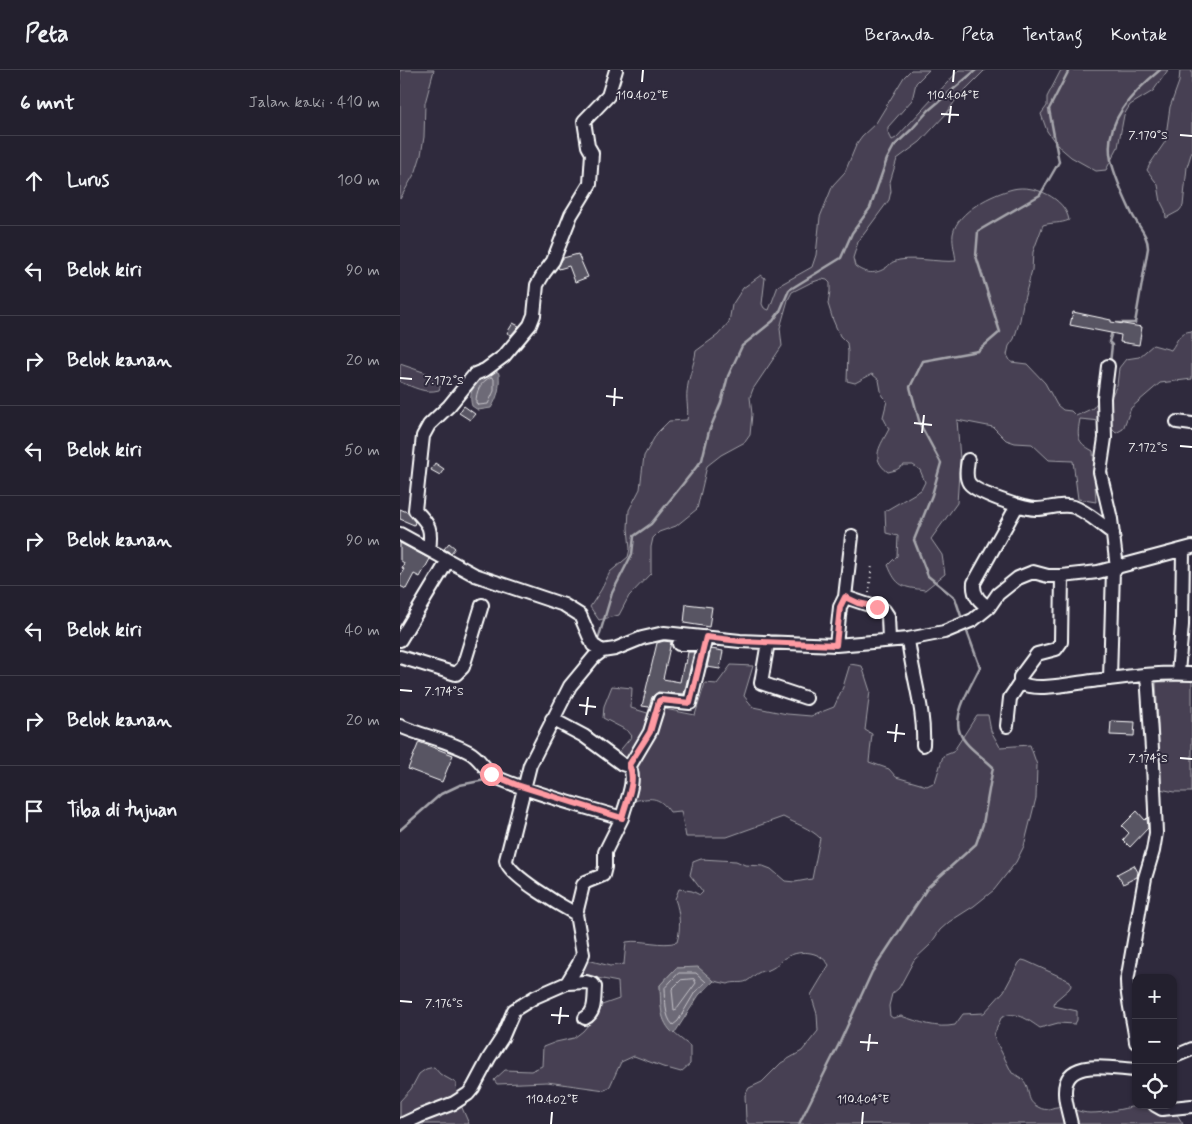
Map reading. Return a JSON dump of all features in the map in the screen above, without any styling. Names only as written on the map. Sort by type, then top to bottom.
[{"type":"street","points":[[429,550],[431,536],[429,526],[414,510],[423,436],[429,426],[476,374],[485,370],[504,356],[530,325],[534,315],[537,284],[553,262],[570,216],[590,184],[592,153],[588,146],[584,121],[608,96],[616,70]]},
{"type":"street","points":[[1108,366],[1104,398],[1105,438],[1100,472],[1111,519],[1115,568],[1110,680]]},
{"type":"street","points":[[1177,422],[1192,424]]},
{"type":"street","points":[[968,460],[967,478],[970,484],[980,490],[1017,506],[1038,509],[1064,505],[1073,506],[1113,533]]},
{"type":"street","points":[[989,606],[985,606],[976,596],[973,590],[974,583],[1017,506]]},
{"type":"street","points":[[400,534],[447,562],[475,575],[564,605],[580,616],[598,649]]},
{"type":"street","points":[[836,645],[840,607],[845,597],[852,536]]},
{"type":"street","points":[[598,649],[615,649],[658,634],[836,645],[908,639],[944,632],[973,620],[989,606],[998,594],[1018,578],[1033,572],[1048,576],[1089,574],[1188,548],[1187,626],[1178,673]]},
{"type":"street","points":[[400,640],[447,562]]},
{"type":"street","points":[[1007,726],[1010,698],[1020,683],[1020,677],[1036,654],[1056,649],[1061,642],[1062,576]]},
{"type":"street","points":[[845,597],[884,610],[888,616],[889,640]]},
{"type":"street","points":[[400,656],[456,674],[463,667],[482,605]]},
{"type":"street","points":[[679,644],[698,644],[703,637]]},
{"type":"street","points":[[629,765],[650,732],[660,700],[690,703],[703,637]]},
{"type":"street","points":[[908,639],[911,663],[923,714],[923,745]]},
{"type":"street","points":[[768,642],[761,683],[806,698]]},
{"type":"street","points":[[573,912],[538,892],[506,864],[523,787],[530,765],[570,686],[594,657],[598,649]]},
{"type":"street","points":[[1020,683],[1026,686],[1054,686],[1147,675],[1192,674]]},
{"type":"street","points":[[1134,1019],[1127,991],[1127,981],[1145,878],[1156,833],[1147,675]]},
{"type":"street","points":[[552,719],[584,736],[622,764],[629,765]]},
{"type":"street","points":[[400,726],[448,742],[470,752],[491,774],[523,787],[622,818]]},
{"type":"street","points":[[567,983],[582,956],[573,912],[583,885],[603,875],[605,872],[605,852],[622,818],[632,782],[633,775],[629,765]]},
{"type":"street","points":[[403,1124],[454,1103],[468,1094],[502,1038],[514,1010],[535,997],[567,983],[586,982],[593,984],[593,1010],[590,1016],[585,1018]]},
{"type":"street","points":[[1177,1055],[1192,1049]]},
{"type":"street","points":[[1071,1124],[1065,1094],[1066,1082],[1072,1073],[1083,1068],[1095,1067],[1132,1070]]},
{"type":"street","points":[[1177,1108],[1192,1106]]},
{"type":"path","points":[[868,606],[872,565]]},
{"type":"shaded area","points":[[400,70],[434,70],[425,103],[424,137],[421,155],[416,171],[400,199]]},
{"type":"shaded area","points":[[911,70],[929,70],[916,83],[912,100],[888,127],[892,140],[896,138],[959,70],[985,70],[957,98],[947,113],[920,142],[897,159],[890,182],[889,200],[858,242],[853,258],[855,266],[863,271],[875,272],[883,270],[892,262],[906,259],[956,261],[953,234],[961,218],[968,211],[986,199],[1013,189],[1021,188],[1039,191],[1047,194],[1062,205],[1069,220],[1043,225],[1033,252],[1032,270],[1020,320],[1014,339],[1009,346],[1007,355],[1011,362],[1027,364],[1045,383],[1057,405],[1063,410],[1071,411],[1076,416],[1093,408],[1098,401],[1112,395],[1117,385],[1119,368],[1126,359],[1139,357],[1153,345],[1171,350],[1181,335],[1192,331],[1192,379],[1160,383],[1131,408],[1123,429],[1116,433],[1113,430],[1101,427],[1100,421],[1080,419],[1079,438],[1083,445],[1093,451],[1096,502],[1078,499],[1073,461],[1049,460],[1032,444],[1015,443],[1006,440],[993,427],[957,420],[960,459],[957,503],[931,539],[942,555],[945,574],[925,590],[906,587],[894,578],[888,565],[897,556],[898,536],[886,533],[885,511],[921,490],[925,482],[920,470],[913,465],[904,465],[888,472],[879,462],[878,451],[889,429],[883,417],[887,401],[882,396],[879,380],[872,374],[855,383],[847,381],[847,343],[840,336],[828,304],[830,283],[822,279],[810,283],[792,292],[788,300],[780,328],[782,346],[753,389],[750,397],[752,414],[750,435],[745,442],[721,455],[707,466],[697,509],[676,526],[659,532],[653,538],[651,573],[629,596],[619,615],[599,620],[590,607],[610,572],[628,557],[630,549],[629,510],[640,489],[644,456],[657,433],[669,421],[687,420],[688,387],[696,351],[718,335],[729,322],[732,305],[743,288],[761,275],[765,278],[762,304],[764,308],[769,310],[778,286],[812,267],[816,255],[820,217],[833,185],[845,172],[857,143],[876,123],[904,77]]},
{"type":"shaded area","points":[[1061,70],[1168,70],[1153,91],[1130,105],[1124,115],[1118,147],[1106,170],[1096,171],[1071,157],[1057,145],[1047,131],[1041,114],[1047,106],[1047,97]]},
{"type":"shaded area","points":[[1180,70],[1192,70],[1192,151],[1187,167],[1183,206],[1179,211],[1166,218],[1158,185],[1147,170],[1165,142],[1170,107],[1179,82]]},
{"type":"shaded area","points":[[400,364],[435,376],[442,381],[439,390],[424,391],[400,382]]},
{"type":"shaded area","points":[[850,664],[862,666],[870,691],[865,730],[872,734],[869,762],[889,769],[896,777],[927,786],[935,782],[943,756],[953,752],[977,715],[988,715],[991,731],[1000,747],[1030,745],[1037,765],[1036,798],[1024,846],[1016,862],[994,890],[949,922],[940,930],[930,945],[914,960],[899,988],[892,994],[889,1006],[890,1016],[893,1018],[901,1016],[921,1023],[941,1026],[955,1025],[963,1014],[984,1013],[1004,991],[1019,963],[1022,960],[1026,961],[1070,981],[1071,986],[1055,1001],[1054,1006],[1077,1011],[1075,1024],[1058,1023],[1040,1028],[1016,1015],[1001,1018],[994,1035],[995,1039],[1012,1073],[1020,1077],[1027,1086],[1030,1100],[1033,1104],[1044,1109],[1064,1107],[1090,1113],[1108,1112],[1132,1107],[1132,1109],[1174,1109],[1183,1124],[748,1124],[746,1120],[745,1095],[749,1088],[762,1082],[781,1063],[802,1051],[818,1031],[817,1014],[811,995],[829,965],[820,956],[808,953],[789,956],[770,970],[758,973],[747,981],[728,984],[714,981],[698,968],[676,968],[660,985],[661,1007],[664,1021],[673,1032],[690,1046],[690,1064],[681,1072],[634,1056],[621,1062],[610,1086],[605,1090],[547,1082],[497,1084],[494,1080],[505,1070],[531,1071],[542,1066],[543,1047],[574,1038],[594,1018],[599,1006],[619,999],[618,982],[587,976],[581,970],[588,960],[610,966],[624,964],[626,942],[639,941],[665,944],[677,942],[679,920],[675,899],[679,889],[692,891],[700,895],[703,892],[690,875],[693,862],[701,859],[736,861],[745,865],[763,866],[771,869],[785,881],[795,882],[812,879],[820,838],[783,817],[727,837],[686,837],[681,811],[670,812],[662,803],[654,799],[632,801],[638,763],[617,754],[632,736],[628,731],[603,718],[604,706],[612,686],[632,688],[631,708],[654,715],[660,708],[695,715],[705,683],[717,684],[731,665],[753,666],[744,696],[753,707],[787,714],[811,716],[834,707]]},
{"type":"shaded area","points":[[1192,681],[1192,792],[1175,792],[1150,787],[1146,773],[1148,742],[1159,742],[1156,682]]},
{"type":"shaded area","points":[[434,1067],[440,1074],[456,1083],[457,1096],[469,1124],[400,1124],[400,1101],[411,1089],[419,1074],[426,1069]]},
{"type":"water","points":[[492,371],[499,374],[497,396],[491,408],[478,410],[472,406],[472,389],[482,377]]},
{"type":"water","points":[[698,967],[714,981],[699,995],[674,1034],[663,1018],[660,985],[676,968]]},
{"type":"building","points":[[578,254],[588,277],[575,282],[569,266],[559,269],[558,267],[563,258]]},
{"type":"building","points":[[1073,312],[1111,320],[1111,322],[1142,327],[1139,345],[1120,342],[1121,335],[1070,325]]},
{"type":"building","points":[[513,323],[519,326],[511,335],[507,333]]},
{"type":"building","points":[[464,406],[475,414],[470,420],[459,413]]},
{"type":"building","points":[[435,463],[444,469],[440,475],[431,470]]},
{"type":"building","points":[[400,509],[407,512],[415,522],[414,525],[400,519]]},
{"type":"building","points":[[400,543],[430,559],[420,577],[414,574],[406,589],[400,586],[400,576],[404,569],[402,568],[404,563],[400,560]]},
{"type":"building","points":[[449,543],[455,548],[451,553],[444,549]]},
{"type":"building","points":[[686,604],[712,607],[709,627],[684,623]]},
{"type":"building","points":[[671,642],[663,679],[680,682],[688,652],[694,652],[684,694],[658,692],[652,697],[649,707],[642,706],[657,643]]},
{"type":"building","points":[[711,649],[723,651],[720,669],[707,667]]},
{"type":"building","points":[[1111,721],[1135,722],[1134,736],[1110,735]]},
{"type":"building","points":[[419,742],[453,755],[442,782],[408,769]]},
{"type":"building","points":[[1137,811],[1145,820],[1147,818],[1148,828],[1130,847],[1123,840],[1129,833],[1122,826]]},
{"type":"building","points":[[1134,865],[1138,872],[1137,877],[1123,884],[1117,874]]},
{"type":"waterway","points":[[597,643],[612,593],[632,554],[634,536],[651,524],[702,460],[709,431],[721,403],[728,376],[742,346],[773,321],[780,311],[789,290],[841,258],[852,233],[870,208],[887,159],[894,146],[929,110],[976,70]]},
{"type":"waterway","points":[[962,619],[955,598],[928,576],[914,540],[932,495],[941,463],[920,424],[910,387],[923,361],[978,351],[1000,332],[976,256],[978,231],[1040,195],[1059,162],[1049,109],[1069,70]]},
{"type":"waterway","points":[[1116,323],[1135,323],[1148,243],[1132,214],[1115,174],[1111,160],[1111,133],[1122,109],[1140,88],[1160,70]]},
{"type":"waterway","points":[[1110,363],[1112,345],[1109,342],[1112,332]]},
{"type":"waterway","points":[[799,1124],[872,972],[928,887],[976,844],[983,824],[993,767],[962,738],[958,726],[964,700],[980,667],[965,626]]},
{"type":"waterway","points":[[400,830],[441,794],[460,785],[490,779]]},
{"type":"route","points":[[491,774],[517,785],[622,818],[633,775],[629,765],[642,748],[650,732],[659,701],[689,704],[691,702],[706,637],[740,641],[836,645],[840,607],[845,597],[858,603],[877,607]]}]
